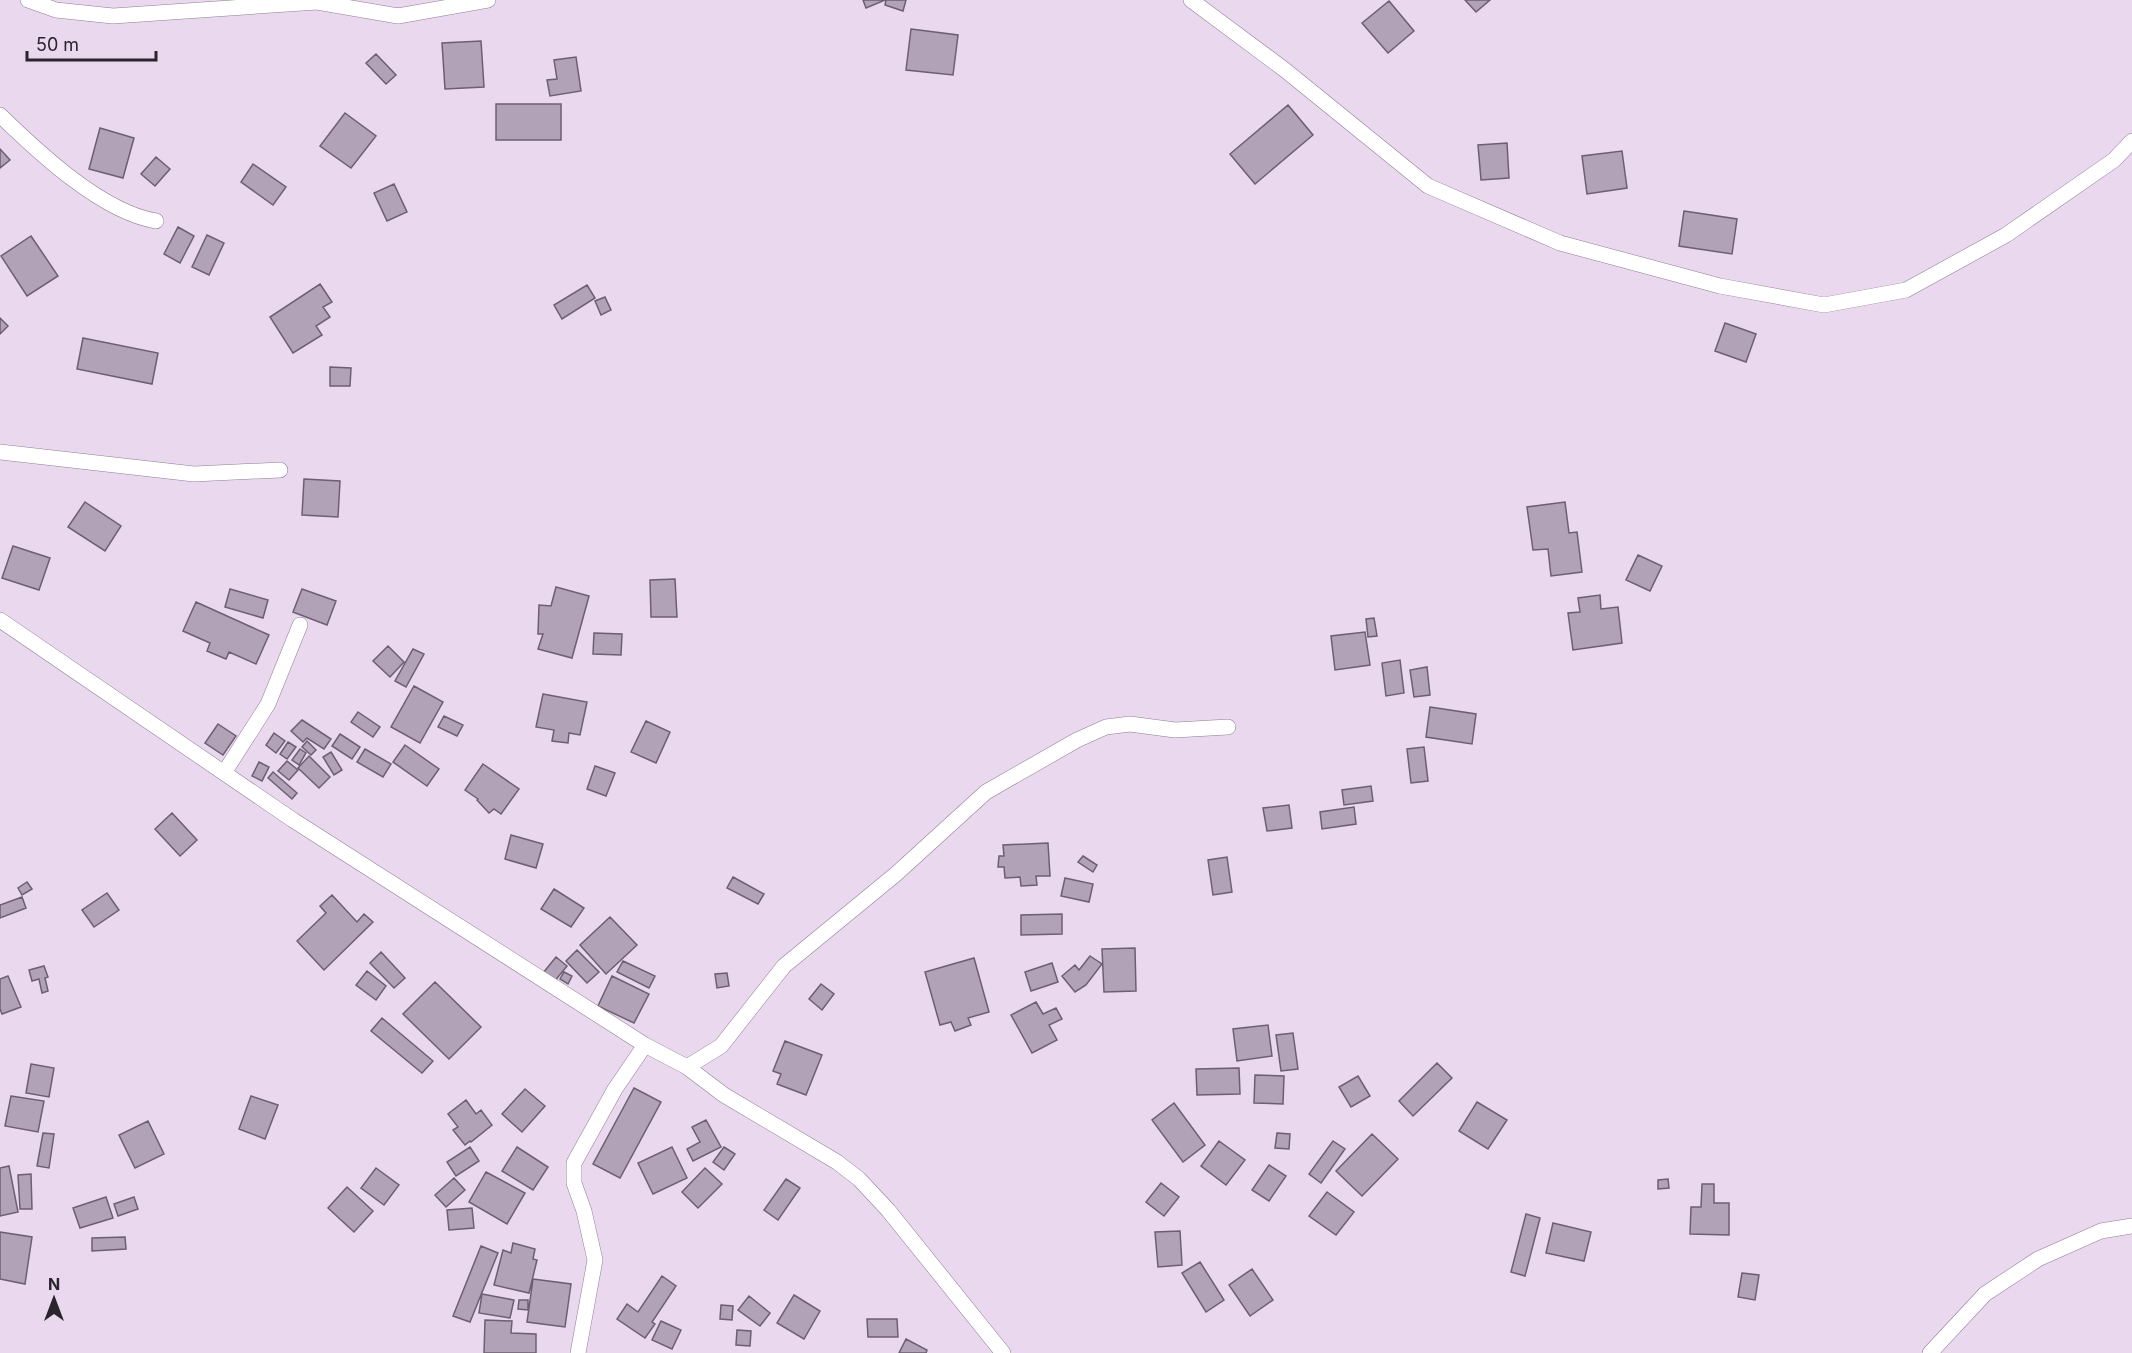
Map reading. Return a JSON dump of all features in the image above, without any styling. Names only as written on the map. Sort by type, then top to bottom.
[{"type":"street","points":[[28,0],[56,10],[113,16],[317,2],[398,16],[488,0]]},
{"type":"street","points":[[1191,0],[1285,70],[1428,186],[1560,243],[1720,286],[1824,305],[1906,290],[2006,235],[2114,160],[2132,141]]},
{"type":"street","points":[[0,115],[27,141],[88,190],[121,210],[140,218],[156,221]]},
{"type":"street","points":[[0,452],[194,474],[280,470]]},
{"type":"street","points":[[0,620],[293,820],[645,1045],[687,1067],[724,1095],[837,1162],[859,1179],[888,1210],[1004,1353]]},
{"type":"street","points":[[224,773],[268,704],[300,625]]},
{"type":"street","points":[[687,1067],[722,1046],[784,966],[896,874],[986,792],[1077,740],[1106,727],[1130,724],[1175,730],[1228,728]]},
{"type":"street","points":[[578,1353],[595,1260],[584,1211],[574,1183],[574,1163],[615,1089],[645,1045]]},
{"type":"street","points":[[1930,1353],[1985,1294],[2038,1259],[2101,1232],[2132,1227]]},
{"type":"building","points":[[863,0],[885,0],[866,8]]},
{"type":"building","points":[[886,0],[906,0],[903,11],[885,5]]},
{"type":"building","points":[[1465,0],[1490,0],[1476,12]]},
{"type":"building","points":[[1389,1],[1414,31],[1388,53],[1362,23]]},
{"type":"building","points":[[911,29],[958,35],[953,75],[906,70]]},
{"type":"building","points":[[481,41],[484,87],[445,89],[442,43]]},
{"type":"building","points":[[376,54],[396,75],[386,84],[366,63]]},
{"type":"building","points":[[576,57],[581,91],[550,96],[547,80],[557,79],[554,60]]},
{"type":"building","points":[[496,104],[561,104],[561,140],[496,140]]},
{"type":"building","points":[[1288,105],[1313,135],[1255,184],[1230,154]]},
{"type":"building","points":[[345,113],[376,136],[351,168],[320,146]]},
{"type":"building","points":[[100,128],[134,138],[123,178],[89,169]]},
{"type":"building","points":[[1507,143],[1509,178],[1481,180],[1478,145]]},
{"type":"building","points":[[0,149],[10,160],[0,168]]},
{"type":"building","points":[[1622,151],[1627,188],[1587,194],[1582,156]]},
{"type":"building","points":[[156,157],[170,169],[155,186],[141,174]]},
{"type":"building","points":[[253,164],[286,187],[273,205],[241,182]]},
{"type":"building","points":[[394,184],[407,212],[387,221],[374,193]]},
{"type":"building","points":[[1684,211],[1737,219],[1732,254],[1679,246]]},
{"type":"building","points":[[178,227],[194,236],[180,263],[164,254]]},
{"type":"building","points":[[207,235],[224,243],[209,275],[192,267]]},
{"type":"building","points":[[31,236],[58,276],[27,296],[1,256]]},
{"type":"building","points":[[320,284],[332,302],[323,307],[330,317],[316,326],[322,335],[293,353],[270,317]]},
{"type":"building","points":[[587,285],[595,298],[562,319],[554,305]]},
{"type":"building","points":[[605,297],[611,310],[601,315],[595,301]]},
{"type":"building","points":[[0,318],[8,326],[0,334]]},
{"type":"building","points":[[1725,323],[1756,334],[1746,362],[1715,351]]},
{"type":"building","points":[[83,338],[158,353],[152,384],[77,369]]},
{"type":"building","points":[[330,367],[351,368],[350,386],[330,386]]},
{"type":"building","points":[[304,479],[340,481],[338,517],[302,515]]},
{"type":"building","points":[[85,502],[121,526],[105,551],[68,527]]},
{"type":"building","points":[[1565,502],[1569,533],[1577,532],[1582,572],[1551,576],[1548,549],[1533,550],[1527,507]]},
{"type":"building","points":[[13,546],[50,558],[39,590],[2,578]]},
{"type":"building","points":[[1638,555],[1662,566],[1650,591],[1626,580]]},
{"type":"building","points":[[675,579],[677,617],[651,617],[650,580]]},
{"type":"building","points":[[556,587],[589,596],[572,658],[538,649],[543,634],[538,634],[539,605],[551,606]]},
{"type":"building","points":[[230,589],[268,600],[263,618],[225,607]]},
{"type":"building","points":[[302,589],[336,601],[327,625],[293,612]]},
{"type":"building","points":[[1600,595],[1601,609],[1618,607],[1622,643],[1573,650],[1568,613],[1580,612],[1578,598]]},
{"type":"building","points":[[196,602],[269,635],[256,664],[229,652],[226,659],[207,651],[210,643],[183,631]]},
{"type":"building","points":[[1374,618],[1377,636],[1368,637],[1366,619]]},
{"type":"building","points":[[1365,632],[1370,665],[1335,670],[1331,636]]},
{"type":"building","points":[[594,633],[622,634],[621,655],[593,654]]},
{"type":"building","points":[[388,646],[404,662],[390,677],[373,661]]},
{"type":"building","points":[[413,649],[424,654],[406,687],[395,681]]},
{"type":"building","points":[[1400,660],[1404,693],[1386,696],[1382,663]]},
{"type":"building","points":[[1427,667],[1430,695],[1414,697],[1410,670]]},
{"type":"building","points":[[414,686],[443,702],[420,743],[391,727]]},
{"type":"building","points":[[543,694],[587,702],[580,735],[569,733],[568,743],[552,741],[554,730],[536,727]]},
{"type":"building","points":[[1430,707],[1476,714],[1472,744],[1426,737]]},
{"type":"building","points":[[358,712],[380,727],[373,737],[351,722]]},
{"type":"building","points":[[444,716],[463,725],[457,736],[438,727]]},
{"type":"building","points":[[302,720],[331,739],[324,749],[307,738],[303,742],[291,731]]},
{"type":"building","points":[[646,721],[670,732],[656,763],[631,752]]},
{"type":"building","points":[[218,724],[236,736],[223,755],[205,743]]},
{"type":"building","points":[[274,733],[285,741],[276,753],[266,745]]},
{"type":"building","points":[[340,734],[360,747],[352,759],[332,746]]},
{"type":"building","points":[[307,741],[316,750],[311,755],[302,747]]},
{"type":"building","points":[[288,742],[296,747],[287,759],[280,754]]},
{"type":"building","points":[[405,745],[439,769],[427,786],[393,762]]},
{"type":"building","points":[[1424,747],[1428,781],[1411,783],[1407,749]]},
{"type":"building","points":[[300,749],[306,753],[299,765],[292,760]]},
{"type":"building","points":[[365,749],[391,764],[383,777],[357,762]]},
{"type":"building","points":[[331,752],[342,770],[334,775],[323,757]]},
{"type":"building","points":[[309,756],[330,777],[319,788],[298,768]]},
{"type":"building","points":[[287,761],[298,770],[289,780],[278,771]]},
{"type":"building","points":[[259,762],[269,767],[262,781],[252,776]]},
{"type":"building","points":[[483,764],[519,789],[501,814],[494,809],[489,813],[478,799],[465,790]]},
{"type":"building","points":[[595,766],[615,773],[606,796],[587,789]]},
{"type":"building","points":[[273,772],[297,793],[292,799],[268,778]]},
{"type":"building","points":[[1371,786],[1373,801],[1344,805],[1342,790]]},
{"type":"building","points":[[1289,805],[1292,828],[1267,831],[1263,808]]},
{"type":"building","points":[[1354,807],[1356,824],[1322,829],[1320,812]]},
{"type":"building","points":[[172,813],[197,840],[180,856],[155,829]]},
{"type":"building","points":[[511,835],[543,844],[536,868],[505,859]]},
{"type":"building","points":[[1048,843],[1050,876],[1036,876],[1037,885],[1021,886],[1020,877],[1005,878],[1004,867],[998,867],[999,856],[1004,856],[1003,845]]},
{"type":"building","points":[[1083,856],[1097,865],[1093,872],[1078,862]]},
{"type":"building","points":[[1227,857],[1232,892],[1213,895],[1208,860]]},
{"type":"building","points":[[733,877],[764,894],[758,904],[727,888]]},
{"type":"building","points":[[1065,878],[1093,884],[1089,902],[1061,896]]},
{"type":"building","points":[[27,882],[32,889],[22,895],[18,888]]},
{"type":"building","points":[[554,889],[584,908],[571,927],[541,909]]},
{"type":"building","points":[[107,893],[119,910],[94,927],[82,910]]},
{"type":"building","points":[[332,895],[357,922],[364,914],[373,922],[324,970],[297,941],[326,913],[320,906]]},
{"type":"building","points":[[22,897],[26,908],[0,918],[0,905]]},
{"type":"building","points":[[1062,914],[1062,934],[1021,935],[1021,915]]},
{"type":"building","points":[[610,917],[637,945],[606,974],[580,945]]},
{"type":"building","points":[[1135,948],[1136,991],[1104,992],[1102,949]]},
{"type":"building","points":[[577,950],[599,972],[587,983],[566,961]]},
{"type":"building","points":[[381,952],[405,978],[394,988],[370,963]]},
{"type":"building","points":[[1090,956],[1102,964],[1086,985],[1075,992],[1062,976],[1075,965],[1079,970]]},
{"type":"building","points":[[556,957],[567,966],[554,982],[543,973]]},
{"type":"building","points":[[974,958],[989,1012],[968,1018],[971,1025],[955,1031],[951,1022],[940,1025],[925,972]]},
{"type":"building","points":[[623,961],[655,976],[649,988],[617,972]]},
{"type":"building","points":[[1052,963],[1058,982],[1031,991],[1025,972]]},
{"type":"building","points":[[44,966],[48,977],[45,978],[48,991],[42,993],[39,979],[32,981],[29,970]]},
{"type":"building","points":[[367,971],[386,986],[376,1000],[356,985]]},
{"type":"building","points":[[564,972],[572,976],[568,984],[560,979]]},
{"type":"building","points":[[727,973],[729,986],[717,988],[715,974]]},
{"type":"building","points":[[8,976],[21,1007],[2,1014],[0,979]]},
{"type":"building","points":[[612,976],[649,994],[634,1023],[598,1006]]},
{"type":"building","points":[[435,982],[481,1027],[449,1059],[403,1014]]},
{"type":"building","points":[[821,984],[834,994],[822,1010],[809,999]]},
{"type":"building","points":[[1036,1002],[1043,1014],[1056,1008],[1062,1019],[1049,1025],[1057,1040],[1032,1053],[1011,1015]]},
{"type":"building","points":[[382,1018],[433,1061],[422,1073],[371,1031]]},
{"type":"building","points":[[1268,1025],[1272,1056],[1237,1061],[1233,1029]]},
{"type":"building","points":[[1293,1033],[1298,1069],[1281,1071],[1276,1035]]},
{"type":"building","points":[[785,1041],[822,1055],[806,1095],[777,1084],[781,1074],[773,1071]]},
{"type":"building","points":[[1437,1063],[1452,1078],[1413,1116],[1399,1101]]},
{"type":"building","points":[[31,1064],[54,1068],[49,1097],[26,1093]]},
{"type":"building","points":[[1239,1068],[1240,1094],[1197,1095],[1196,1069]]},
{"type":"building","points":[[1255,1075],[1284,1076],[1283,1104],[1254,1103]]},
{"type":"building","points":[[1358,1076],[1370,1096],[1351,1107],[1339,1087]]},
{"type":"building","points":[[634,1088],[661,1102],[620,1178],[593,1164]]},
{"type":"building","points":[[525,1089],[545,1106],[522,1132],[502,1114]]},
{"type":"building","points":[[11,1096],[44,1101],[38,1132],[5,1126]]},
{"type":"building","points":[[251,1096],[278,1105],[265,1139],[239,1129]]},
{"type":"building","points":[[466,1100],[476,1114],[481,1110],[492,1125],[465,1145],[453,1130],[458,1127],[448,1114]]},
{"type":"building","points":[[1477,1102],[1507,1120],[1488,1149],[1459,1131]]},
{"type":"building","points":[[1174,1103],[1205,1145],[1183,1162],[1152,1120]]},
{"type":"building","points":[[706,1120],[721,1147],[693,1161],[687,1149],[700,1142],[692,1127]]},
{"type":"building","points":[[148,1121],[164,1154],[135,1168],[119,1135]]},
{"type":"building","points":[[43,1133],[54,1134],[49,1168],[37,1166]]},
{"type":"building","points":[[1277,1133],[1290,1134],[1289,1149],[1275,1148]]},
{"type":"building","points":[[1372,1134],[1398,1159],[1362,1196],[1336,1171]]},
{"type":"building","points":[[1219,1141],[1245,1160],[1226,1185],[1201,1166]]},
{"type":"building","points":[[1333,1141],[1345,1149],[1321,1183],[1309,1174]]},
{"type":"building","points":[[470,1147],[479,1161],[456,1176],[447,1162]]},
{"type":"building","points":[[517,1147],[548,1167],[533,1190],[502,1171]]},
{"type":"building","points":[[672,1147],[687,1178],[653,1194],[638,1163]]},
{"type":"building","points":[[724,1147],[735,1154],[724,1170],[713,1162]]},
{"type":"building","points":[[1269,1165],[1286,1176],[1269,1201],[1252,1190]]},
{"type":"building","points":[[9,1166],[18,1212],[0,1216],[0,1168]]},
{"type":"building","points":[[376,1168],[399,1185],[384,1205],[361,1188]]},
{"type":"building","points":[[705,1168],[722,1184],[698,1208],[682,1192]]},
{"type":"building","points":[[486,1172],[525,1193],[507,1224],[469,1202]]},
{"type":"building","points":[[31,1174],[32,1209],[20,1209],[18,1175]]},
{"type":"building","points":[[454,1178],[465,1190],[446,1207],[435,1195]]},
{"type":"building","points":[[786,1179],[800,1188],[778,1220],[764,1210]]},
{"type":"building","points":[[1668,1179],[1669,1188],[1658,1189],[1658,1180]]},
{"type":"building","points":[[1161,1183],[1179,1197],[1164,1216],[1146,1202]]},
{"type":"building","points":[[1702,1184],[1714,1184],[1714,1203],[1729,1203],[1729,1235],[1690,1234],[1691,1207],[1701,1207]]},
{"type":"building","points":[[347,1187],[373,1211],[354,1232],[328,1208]]},
{"type":"building","points":[[1327,1192],[1354,1212],[1336,1235],[1309,1216]]},
{"type":"building","points":[[106,1197],[113,1218],[80,1228],[73,1208]]},
{"type":"building","points":[[134,1197],[138,1209],[118,1216],[114,1204]]},
{"type":"building","points":[[472,1208],[474,1228],[449,1230],[447,1210]]},
{"type":"building","points":[[1526,1214],[1540,1218],[1525,1276],[1511,1272]]},
{"type":"building","points":[[1553,1223],[1591,1232],[1584,1261],[1546,1253]]},
{"type":"building","points":[[1180,1231],[1182,1265],[1158,1267],[1155,1232]]},
{"type":"building","points":[[0,1232],[32,1237],[25,1284],[0,1279]]},
{"type":"building","points":[[125,1237],[126,1249],[92,1251],[92,1238]]},
{"type":"building","points":[[513,1243],[535,1249],[533,1259],[537,1260],[529,1293],[494,1285],[503,1250],[511,1253]]},
{"type":"building","points":[[481,1246],[498,1253],[470,1322],[453,1316]]},
{"type":"building","points":[[1200,1262],[1224,1300],[1206,1312],[1182,1273]]},
{"type":"building","points":[[1252,1269],[1273,1300],[1250,1316],[1229,1285]]},
{"type":"building","points":[[1742,1273],[1759,1275],[1755,1300],[1738,1297]]},
{"type":"building","points":[[662,1276],[676,1286],[652,1322],[655,1324],[645,1338],[617,1319],[627,1304],[638,1312]]},
{"type":"building","points":[[533,1279],[571,1284],[565,1327],[527,1322]]},
{"type":"building","points":[[482,1294],[514,1300],[510,1318],[479,1313]]},
{"type":"building","points":[[794,1295],[820,1311],[804,1339],[777,1323]]},
{"type":"building","points":[[749,1296],[770,1313],[760,1326],[738,1310]]},
{"type":"building","points":[[519,1300],[528,1300],[528,1310],[518,1309]]},
{"type":"building","points":[[721,1305],[733,1306],[732,1320],[720,1319]]},
{"type":"building","points":[[867,1319],[897,1319],[898,1337],[868,1337]]},
{"type":"building","points":[[485,1320],[512,1321],[511,1333],[536,1334],[536,1353],[484,1353]]},
{"type":"building","points":[[661,1321],[681,1330],[672,1349],[652,1340]]},
{"type":"building","points":[[737,1330],[751,1331],[750,1346],[736,1345]]},
{"type":"building","points":[[906,1339],[927,1350],[926,1353],[899,1353]]}]
